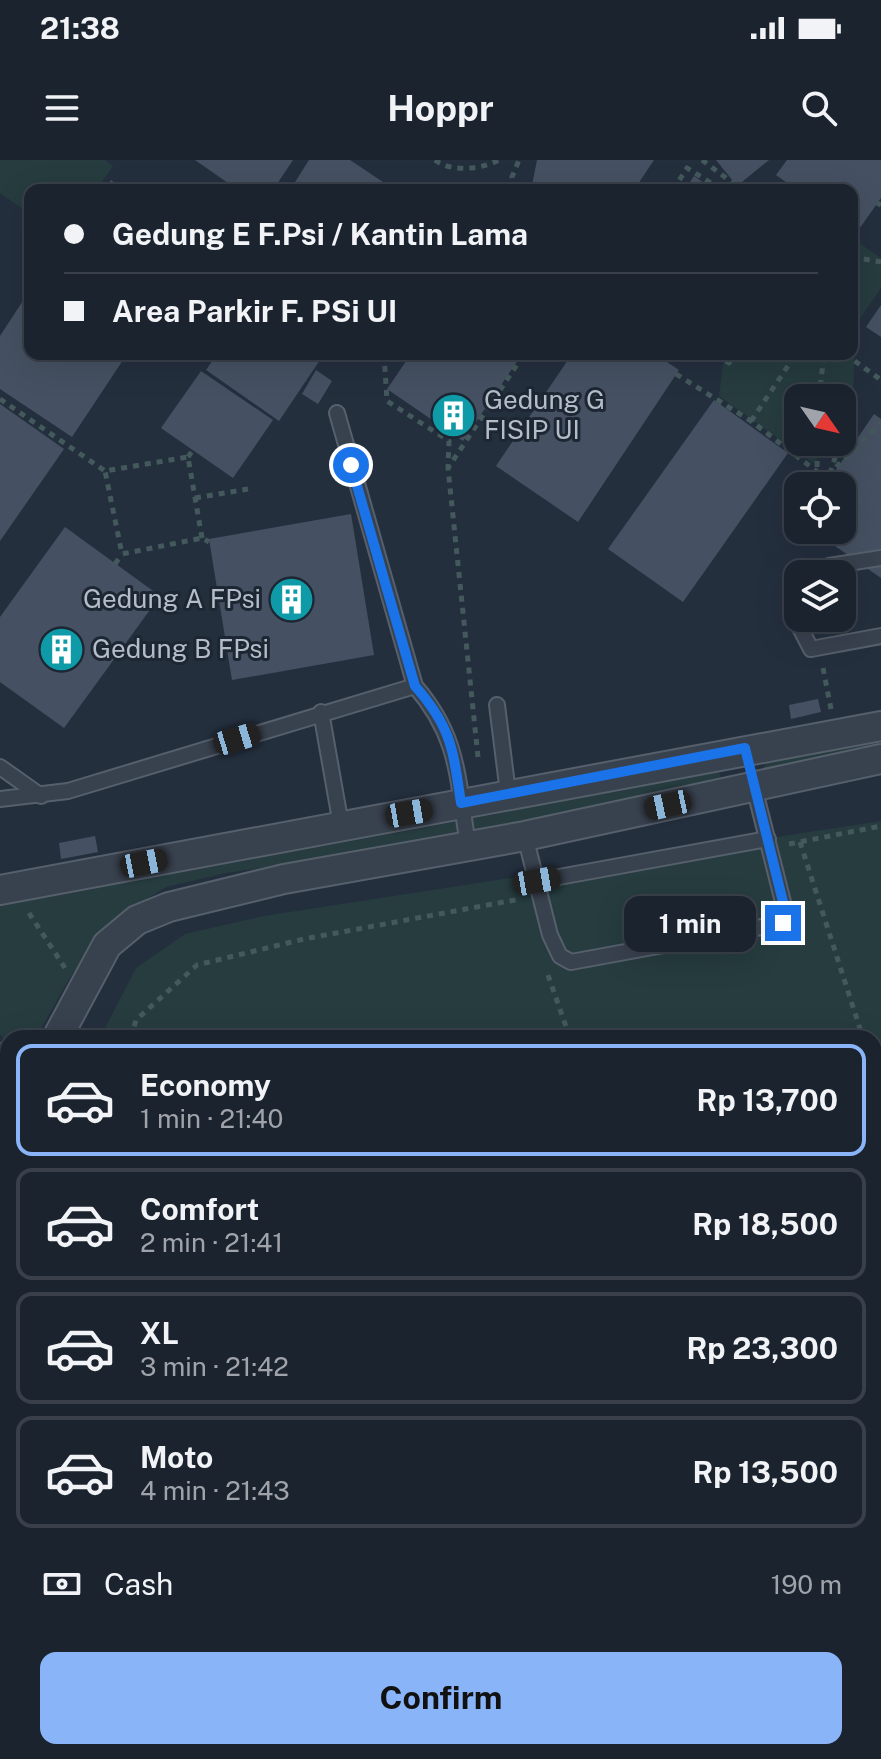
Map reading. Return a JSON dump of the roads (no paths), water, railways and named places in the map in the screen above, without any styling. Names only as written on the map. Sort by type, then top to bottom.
[{"type":"street","points":[[7,888],[745,748],[881,726]]},
{"type":"street","points":[[745,748],[754,787]]},
{"type":"street","points":[[61,1030],[107,945],[137,920],[169,907],[284,879],[525,836],[881,759]]},
{"type":"lane","points":[[337,413],[415,686],[436,710],[484,798]]},
{"type":"lane","points":[[856,562],[881,558]]},
{"type":"lane","points":[[804,632],[815,648],[881,636]]},
{"type":"lane","points":[[0,799],[68,791],[415,686]]},
{"type":"lane","points":[[468,845],[484,798],[497,705]]},
{"type":"lane","points":[[321,712],[341,825]]},
{"type":"lane","points":[[0,767],[41,796]]},
{"type":"lane","points":[[525,836],[555,945],[560,956],[571,962],[783,923],[786,914],[754,787]]},
{"type":"lane","points":[[539,888],[769,844]]},
{"type":"place","name":"Gedung G FISIP UI","points":[[453,415]]},
{"type":"place","name":"Gedung A FPsi","points":[[292,599]]},
{"type":"place","name":"Gedung B FPsi","points":[[61,649]]}]
